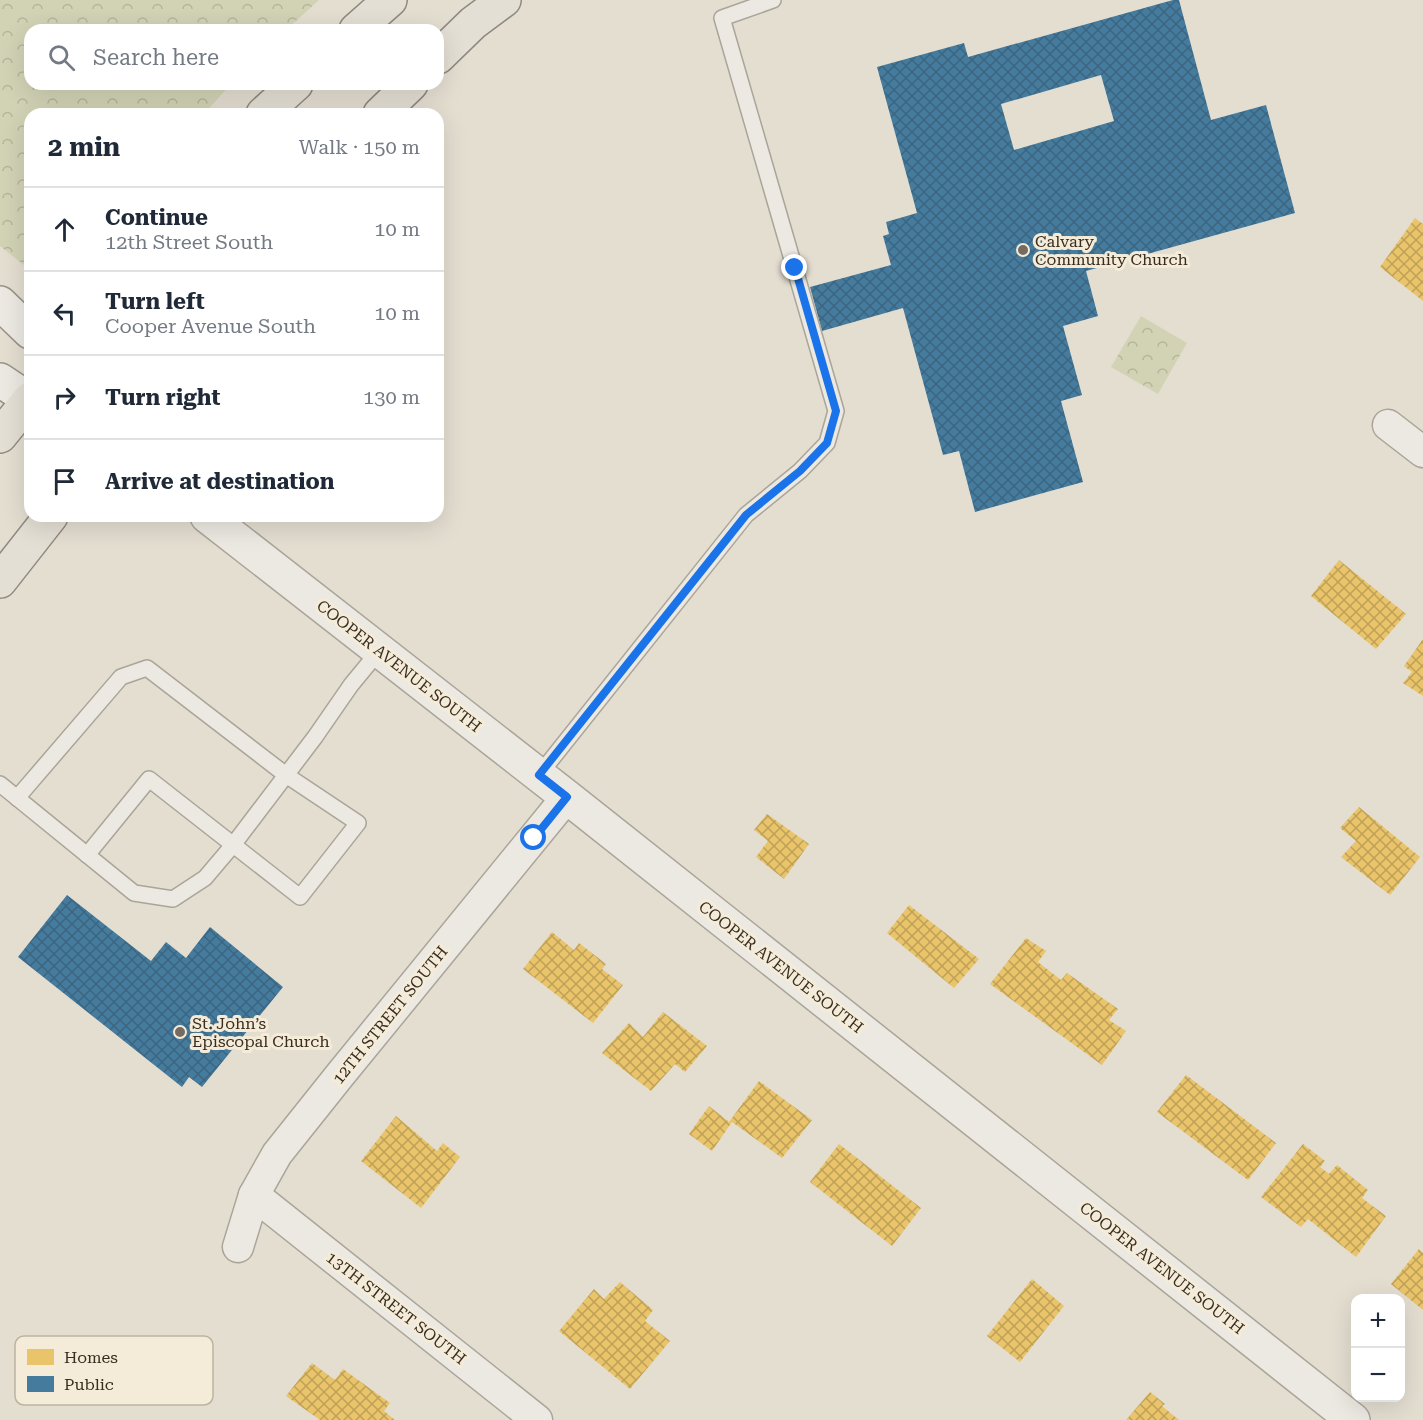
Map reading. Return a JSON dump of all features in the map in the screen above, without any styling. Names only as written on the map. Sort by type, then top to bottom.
[{"type":"main road","points":[[363,24],[390,0]]},
{"type":"main road","points":[[444,51],[473,23],[504,0]]},
{"type":"main road","points":[[270,108],[289,90]]},
{"type":"main road","points":[[386,108],[405,90]]},
{"type":"main road","points":[[0,436],[24,407]]},
{"type":"main road","points":[[0,581],[46,522]]},
{"type":"street","points":[[0,303],[24,326]]},
{"type":"street","points":[[0,380],[24,396]]},
{"type":"street","points":[[1388,424],[1423,452]]},
{"type":"street","name":"COOPER AVENUE SOUTH","points":[[215,522],[567,797],[1353,1420]]},
{"type":"street","name":"12TH STREET SOUTH","points":[[238,1247],[254,1195],[277,1154],[567,797]]},
{"type":"street","name":"13TH STREET SOUTH","points":[[254,1195],[537,1420]]},
{"type":"lane","points":[[539,775],[746,515],[800,471],[827,443],[836,411],[722,18],[762,2]]},
{"type":"lane","points":[[0,784],[134,892],[173,899],[205,878],[233,845],[351,685],[379,651]]},
{"type":"lane","points":[[17,798],[121,677],[147,668],[286,775],[358,824],[300,897],[149,779],[87,855]]},
{"type":"green space","points":[[0,0],[319,0],[293,24],[24,24],[24,90],[226,90],[209,108],[24,108],[24,265],[0,246]]},
{"type":"green space","points":[[1141,316],[1187,343],[1158,394],[1111,367]]},
{"type":"building: Homes","points":[[1415,218],[1423,224],[1423,301],[1380,267]]},
{"type":"building: Homes","points":[[1339,560],[1406,614],[1376,649],[1311,596]]},
{"type":"building: Homes","points":[[1423,639],[1423,696],[1403,683],[1412,672],[1404,666]]},
{"type":"building: Homes","points":[[1359,807],[1420,857],[1390,895],[1341,857],[1356,841],[1340,828]]},
{"type":"building: Homes","points":[[767,814],[809,844],[784,879],[756,857],[768,841],[754,830]]},
{"type":"building: Homes","points":[[909,905],[979,959],[954,988],[887,933]]},
{"type":"building: Homes","points":[[552,932],[574,950],[579,943],[606,964],[602,969],[623,985],[593,1023],[523,969]]},
{"type":"building: Homes","points":[[1026,938],[1046,951],[1038,962],[1061,980],[1067,973],[1118,1009],[1109,1020],[1126,1031],[1102,1065],[990,984]]},
{"type":"building: Homes","points":[[663,1012],[707,1046],[685,1072],[675,1064],[651,1091],[602,1053],[629,1023],[643,1037]]},
{"type":"building: Homes","points":[[1186,1075],[1276,1143],[1248,1180],[1157,1112]]},
{"type":"building: Homes","points":[[759,1081],[812,1120],[782,1158],[732,1122],[712,1151],[689,1134],[709,1106],[729,1122]]},
{"type":"building: Homes","points":[[396,1116],[437,1151],[443,1143],[460,1157],[421,1208],[361,1161]]},
{"type":"building: Homes","points":[[839,1144],[921,1208],[892,1246],[810,1182]]},
{"type":"building: Homes","points":[[1303,1144],[1325,1161],[1320,1167],[1329,1174],[1337,1165],[1368,1190],[1362,1198],[1386,1216],[1356,1257],[1308,1219],[1301,1227],[1261,1197]]},
{"type":"building: Homes","points":[[1419,1249],[1423,1253],[1423,1310],[1391,1284]]},
{"type":"building: Homes","points":[[1032,1279],[1064,1306],[1020,1362],[987,1336]]},
{"type":"building: Homes","points":[[620,1282],[653,1310],[645,1321],[670,1341],[630,1389],[559,1331],[594,1289],[604,1299]]},
{"type":"building: Homes","points":[[312,1363],[335,1380],[343,1369],[390,1403],[384,1411],[395,1420],[320,1420],[286,1396]]},
{"type":"building: Homes","points":[[1150,1392],[1165,1404],[1162,1406],[1179,1420],[1126,1420]]},
{"type":"building: Public","name":"Calvary Community Church","points":[[1179,0],[1211,120],[1266,105],[1295,213],[1086,271],[1098,316],[1063,326],[1082,395],[1061,401],[1083,482],[975,512],[959,451],[943,455],[903,308],[822,331],[810,287],[891,265],[883,236],[889,234],[886,222],[917,213],[877,67],[964,43],[968,57]],"holes":[[[1101,75],[1114,121],[1014,150],[1001,104]]]},
{"type":"building: Public","name":"St. John’s Episcopal Church","points":[[67,895],[151,961],[166,942],[186,958],[210,927],[283,987],[202,1087],[189,1077],[182,1087],[18,957]]},
{"type":"place","name":"Calvary Community Church","points":[[1023,250]]},
{"type":"place","name":"St. John’s Episcopal Church","points":[[180,1032]]},
{"type":"route","points":[[534,838],[567,797],[539,775],[746,515],[800,471],[827,443],[836,411],[795,268]]}]
